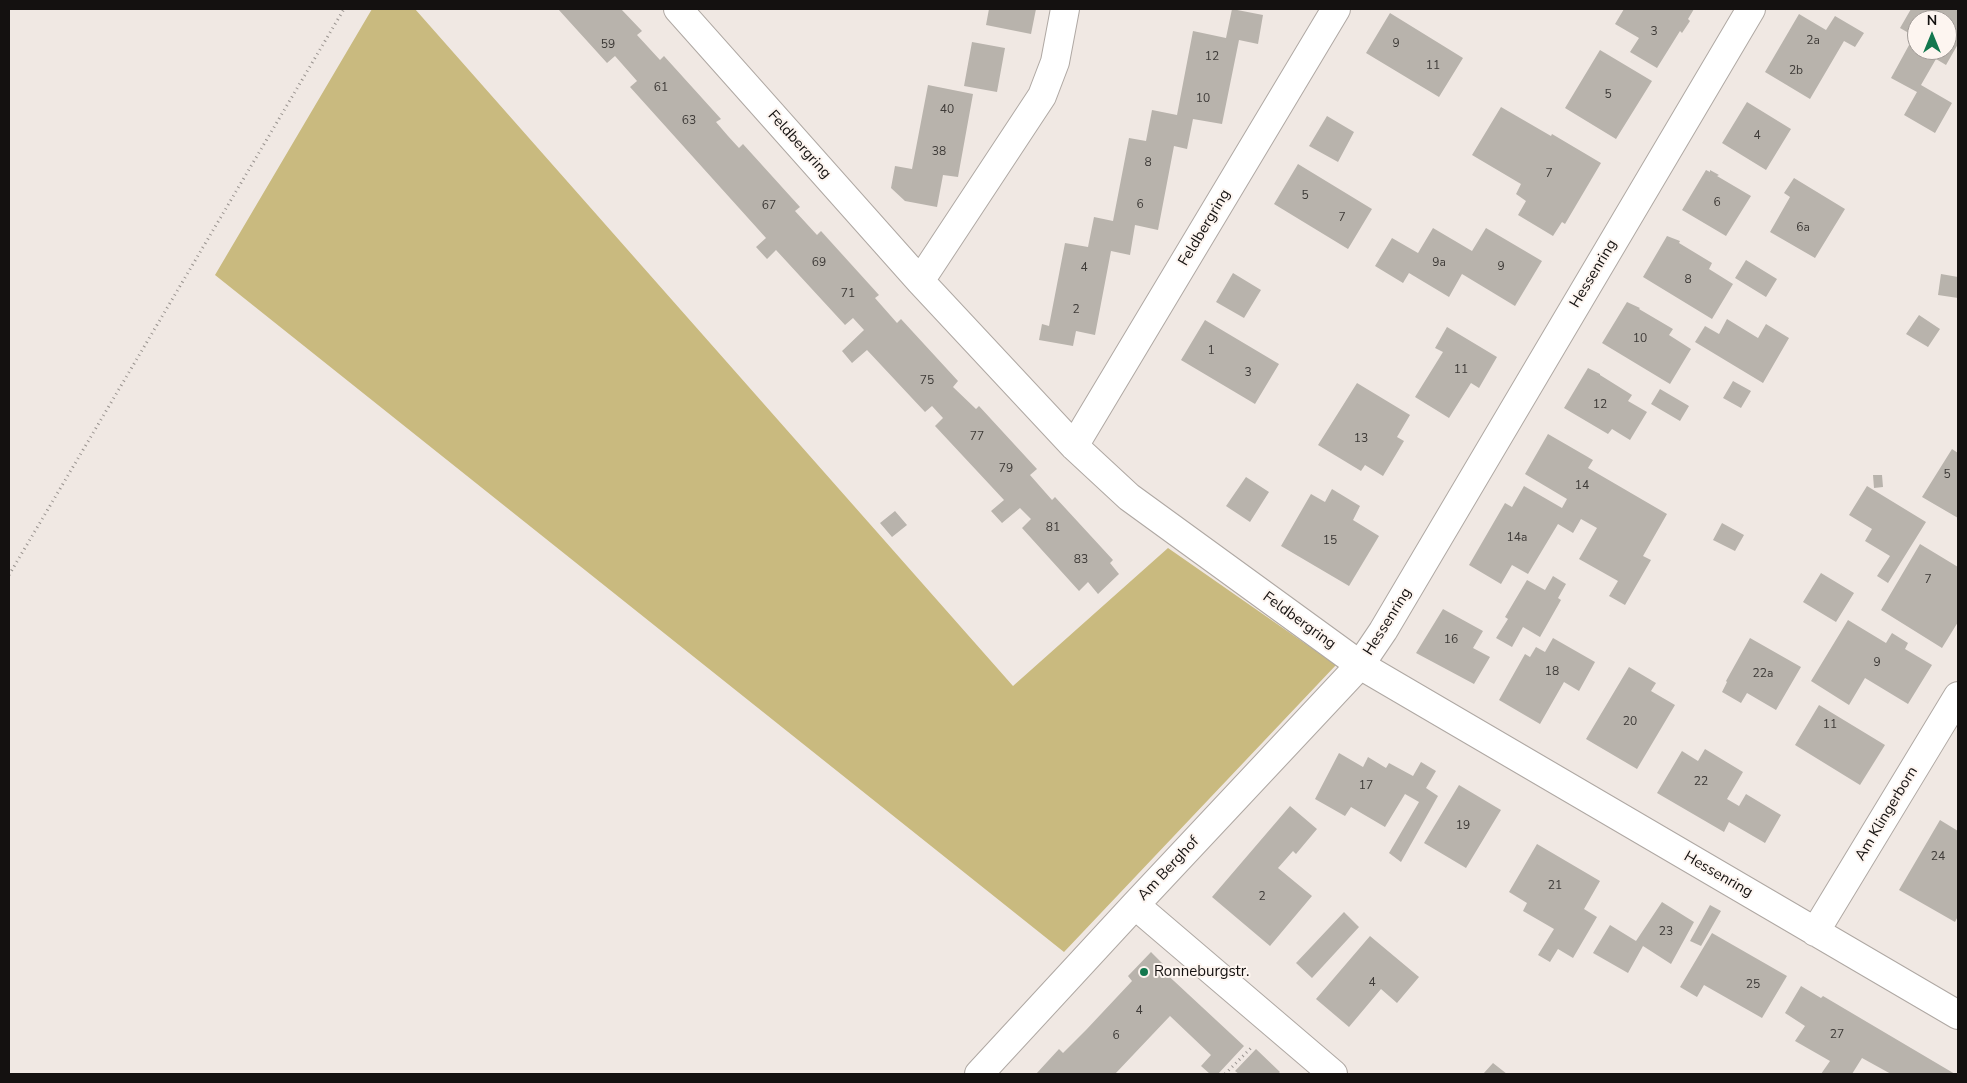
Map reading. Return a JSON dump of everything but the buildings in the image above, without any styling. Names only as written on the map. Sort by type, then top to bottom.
[{"type":"street","name":"Feldbergring","points":[[678,9],[920,281],[1074,446],[1129,497],[1360,665]]},
{"type":"street","points":[[920,281],[1042,96],[1056,62],[1064,9]]},
{"type":"street","name":"Feldbergring","points":[[1074,446],[1336,9]]},
{"type":"street","name":"Hessenring","points":[[1751,9],[1384,631],[1360,665],[1958,1015]]},
{"type":"street","name":"Am Berghof","points":[[979,1074],[1360,665]]},
{"type":"street","name":"Am Klingerborn","points":[[1815,932],[1958,696]]},
{"type":"street","points":[[1134,906],[1333,1074]]},
{"type":"path","points":[[9,574],[344,9]]},
{"type":"shaded area","points":[[372,9],[415,9],[1013,686],[1168,548],[1336,665],[1064,952],[215,275]]},
{"type":"place","name":"Ronneburgstr.","points":[[1144,972]]}]
